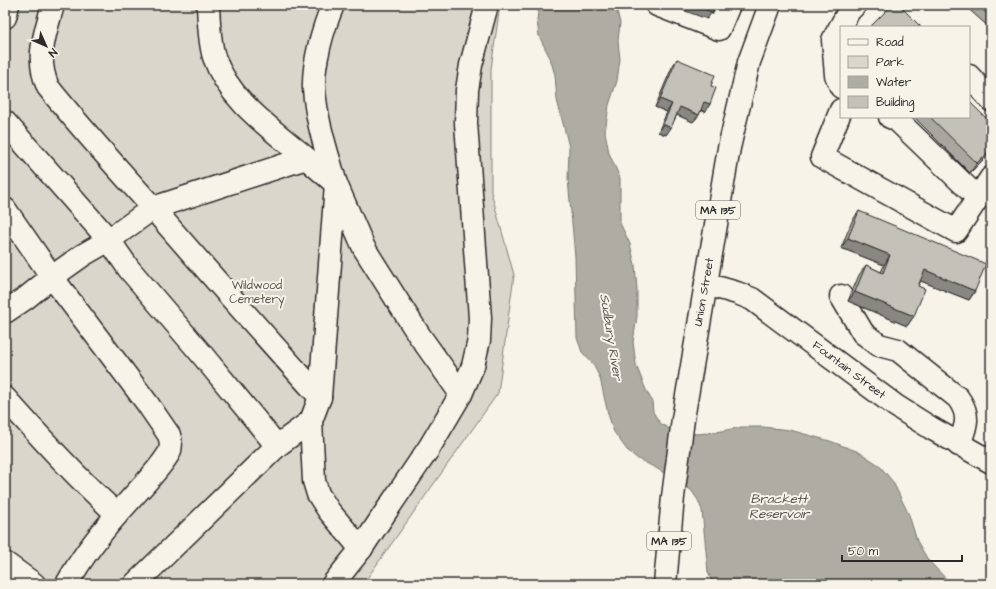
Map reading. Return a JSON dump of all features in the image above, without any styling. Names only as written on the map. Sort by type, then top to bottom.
[{"type":"main road","points":[[5,16],[8,5]]},
{"type":"main road","points":[[53,5],[44,38],[41,61],[43,76],[48,88],[97,146],[320,397]]},
{"type":"main road","points":[[208,5],[214,55],[228,86],[255,114],[336,184]]},
{"type":"main road","points":[[334,5],[322,37],[316,65],[314,87],[318,115],[336,184],[364,248],[418,334],[461,394]]},
{"type":"main road","points":[[333,584],[361,549],[429,448],[461,394],[473,366],[479,340],[480,318],[466,123],[471,65],[487,5]]},
{"type":"main road","points":[[658,5],[719,29],[729,5]]},
{"type":"main road","name":"Union Street","points":[[665,584],[673,497],[683,419],[728,148],[749,62],[770,5]]},
{"type":"main road","points":[[840,26],[849,11],[855,5]]},
{"type":"main road","points":[[840,26],[832,40],[836,75],[840,85]]},
{"type":"main road","points":[[970,77],[991,100]]},
{"type":"main road","points":[[840,112],[822,157],[956,231],[991,178]]},
{"type":"main road","points":[[892,118],[897,120],[978,198]]},
{"type":"main road","points":[[5,122],[108,240],[129,269],[277,446]]},
{"type":"main road","points":[[5,312],[26,298],[52,277],[153,208],[306,158]]},
{"type":"main road","points":[[336,184],[320,397],[310,421],[314,481],[318,494],[329,511],[361,549]]},
{"type":"main road","points":[[5,209],[52,277],[147,403],[171,440],[170,450],[156,471],[117,514],[76,567],[66,584]]},
{"type":"main road","name":"Fountain Street","points":[[706,284],[752,299],[896,406],[959,445],[991,462]]},
{"type":"main road","points":[[841,296],[863,333],[879,345],[898,350],[958,398],[965,408],[967,425],[959,445]]},
{"type":"main road","points":[[5,398],[95,495],[117,514]]},
{"type":"main road","points":[[135,584],[277,446],[310,421]]},
{"type":"main road","points":[[5,563],[34,584]]},
{"type":"green space","name":"Wildwood Cemetery","points":[[5,5],[500,5],[491,69],[491,192],[514,275],[498,393],[363,584],[5,584]]},
{"type":"water","points":[[539,5],[614,5],[617,11],[620,23],[618,41],[620,59],[617,81],[609,105],[605,132],[609,153],[620,178],[620,223],[630,244],[635,265],[637,316],[633,342],[636,365],[652,401],[653,412],[660,423],[671,430],[697,434],[741,427],[763,427],[790,430],[830,441],[859,452],[879,465],[893,482],[909,515],[917,541],[928,560],[951,584],[713,584],[708,572],[702,510],[698,500],[691,490],[656,468],[638,459],[627,450],[614,432],[608,414],[600,378],[593,364],[582,352],[577,338],[575,257],[568,179],[569,147],[557,100],[555,75],[550,58],[539,36],[537,20]]},
{"type":"building","points":[[694,5],[715,5],[712,12]]},
{"type":"building","points":[[892,5],[899,5],[920,26],[871,26]]},
{"type":"building","points":[[977,5],[991,5],[991,17]]},
{"type":"building","points":[[677,59],[715,75],[711,86],[716,88],[710,104],[704,102],[699,115],[680,107],[671,128],[663,124],[672,104],[660,99]]},
{"type":"building","points":[[970,102],[991,123],[991,149],[977,163],[931,118],[970,118]]},
{"type":"building","points":[[859,211],[986,264],[975,291],[925,270],[918,286],[925,289],[914,316],[855,292],[866,265],[883,273],[890,255],[848,238]]},
{"type":"water label","name":"Sudbury River","points":[[611,337]]},
{"type":"water label","name":"Brackett Reservoir","points":[[779,506]]}]
